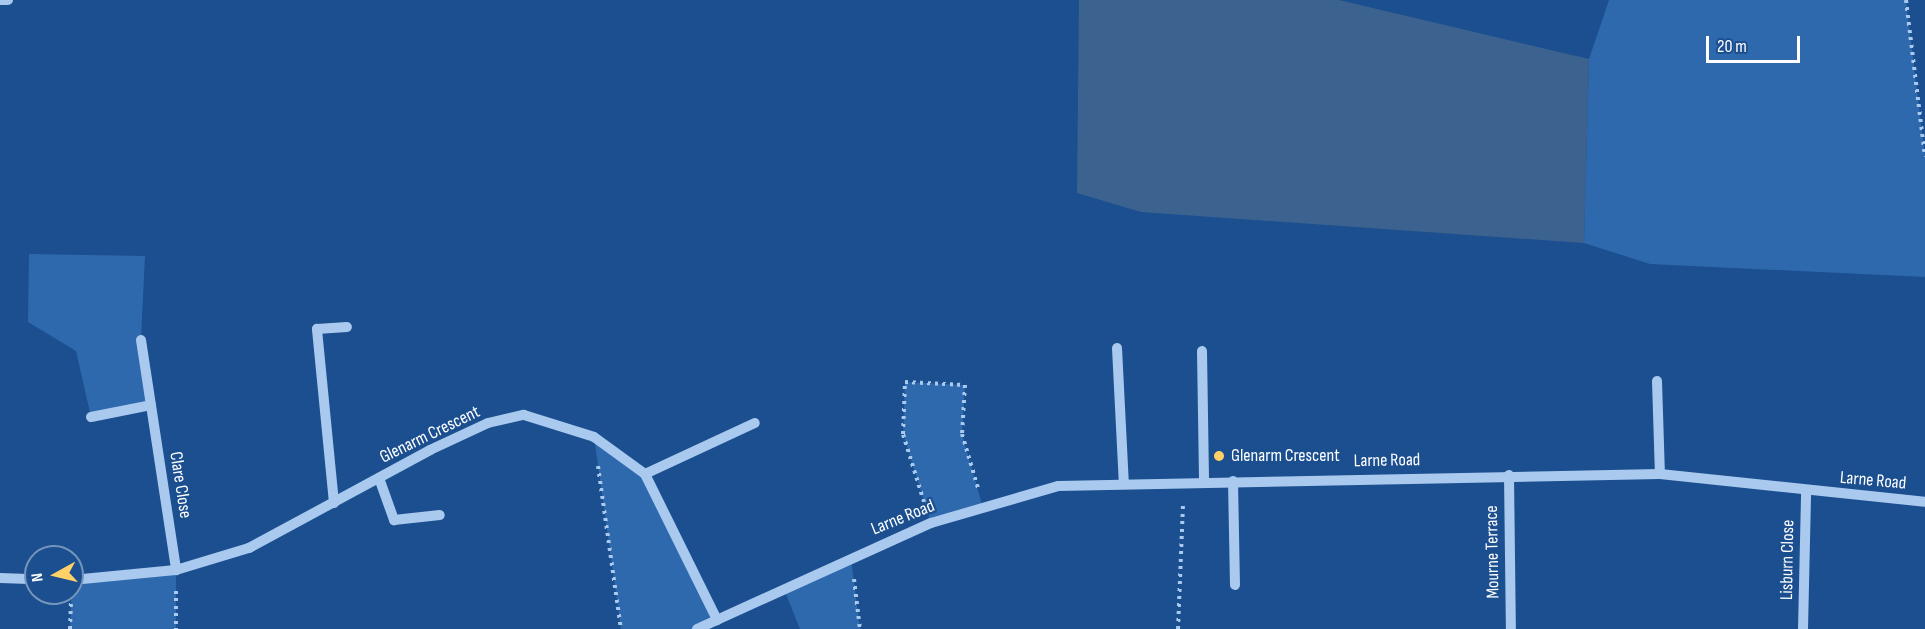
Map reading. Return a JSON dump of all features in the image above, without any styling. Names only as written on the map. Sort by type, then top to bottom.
[{"type":"street","points":[[0,0],[8,0]]},
{"type":"street","points":[[334,502],[316,329],[346,327]]},
{"type":"street","name":"Clare Close","points":[[141,340],[176,570]]},
{"type":"street","points":[[1117,348],[1124,484]]},
{"type":"street","points":[[1202,351],[1204,482]]},
{"type":"street","points":[[1657,381],[1660,474]]},
{"type":"street","points":[[91,417],[151,405]]},
{"type":"street","name":"Glenarm Crescent","points":[[84,579],[176,570],[249,548],[488,423],[524,415],[594,437],[645,474],[717,620]]},
{"type":"street","points":[[645,474],[755,423]]},
{"type":"street","name":"Larne Road","points":[[697,629],[931,523],[1058,486],[1509,475],[1660,474],[1806,492],[1925,502]]},
{"type":"street","name":"Mourne Terrace","points":[[1509,475],[1511,629]]},
{"type":"street","points":[[379,478],[394,520],[440,515]]},
{"type":"street","points":[[1233,481],[1235,585]]},
{"type":"street","name":"Lisburn Close","points":[[1803,629],[1806,492]]},
{"type":"street","points":[[0,578],[24,579]]},
{"type":"path","points":[[1906,0],[1925,156]]},
{"type":"path","points":[[931,523],[903,434],[905,382],[965,385],[962,434],[983,508]]},
{"type":"path","points":[[594,437],[621,629]]},
{"type":"path","points":[[1178,629],[1183,483]]},
{"type":"path","points":[[851,558],[860,629]]},
{"type":"path","points":[[176,570],[176,629]]},
{"type":"path","points":[[70,629],[71,605]]},
{"type":"shaded area","points":[[1079,0],[1339,0],[1589,59],[1584,243],[1141,212],[1077,193]]},
{"type":"shaded area","points":[[1609,0],[1906,0],[1925,156],[1925,277],[1650,264],[1584,243],[1589,59]]},
{"type":"shaded area","points":[[29,254],[145,256],[141,340],[151,405],[91,417],[76,351],[28,322]]},
{"type":"shaded area","points":[[905,382],[965,385],[962,434],[983,508],[931,523],[903,434]]},
{"type":"shaded area","points":[[594,437],[645,474],[717,620],[697,629],[621,629]]},
{"type":"shaded area","points":[[851,558],[860,629],[800,629],[784,589]]},
{"type":"shaded area","points":[[176,570],[176,629],[70,629],[71,605],[84,605],[84,579]]},
{"type":"place","name":"Glenarm Crescent","points":[[1219,456]]}]
